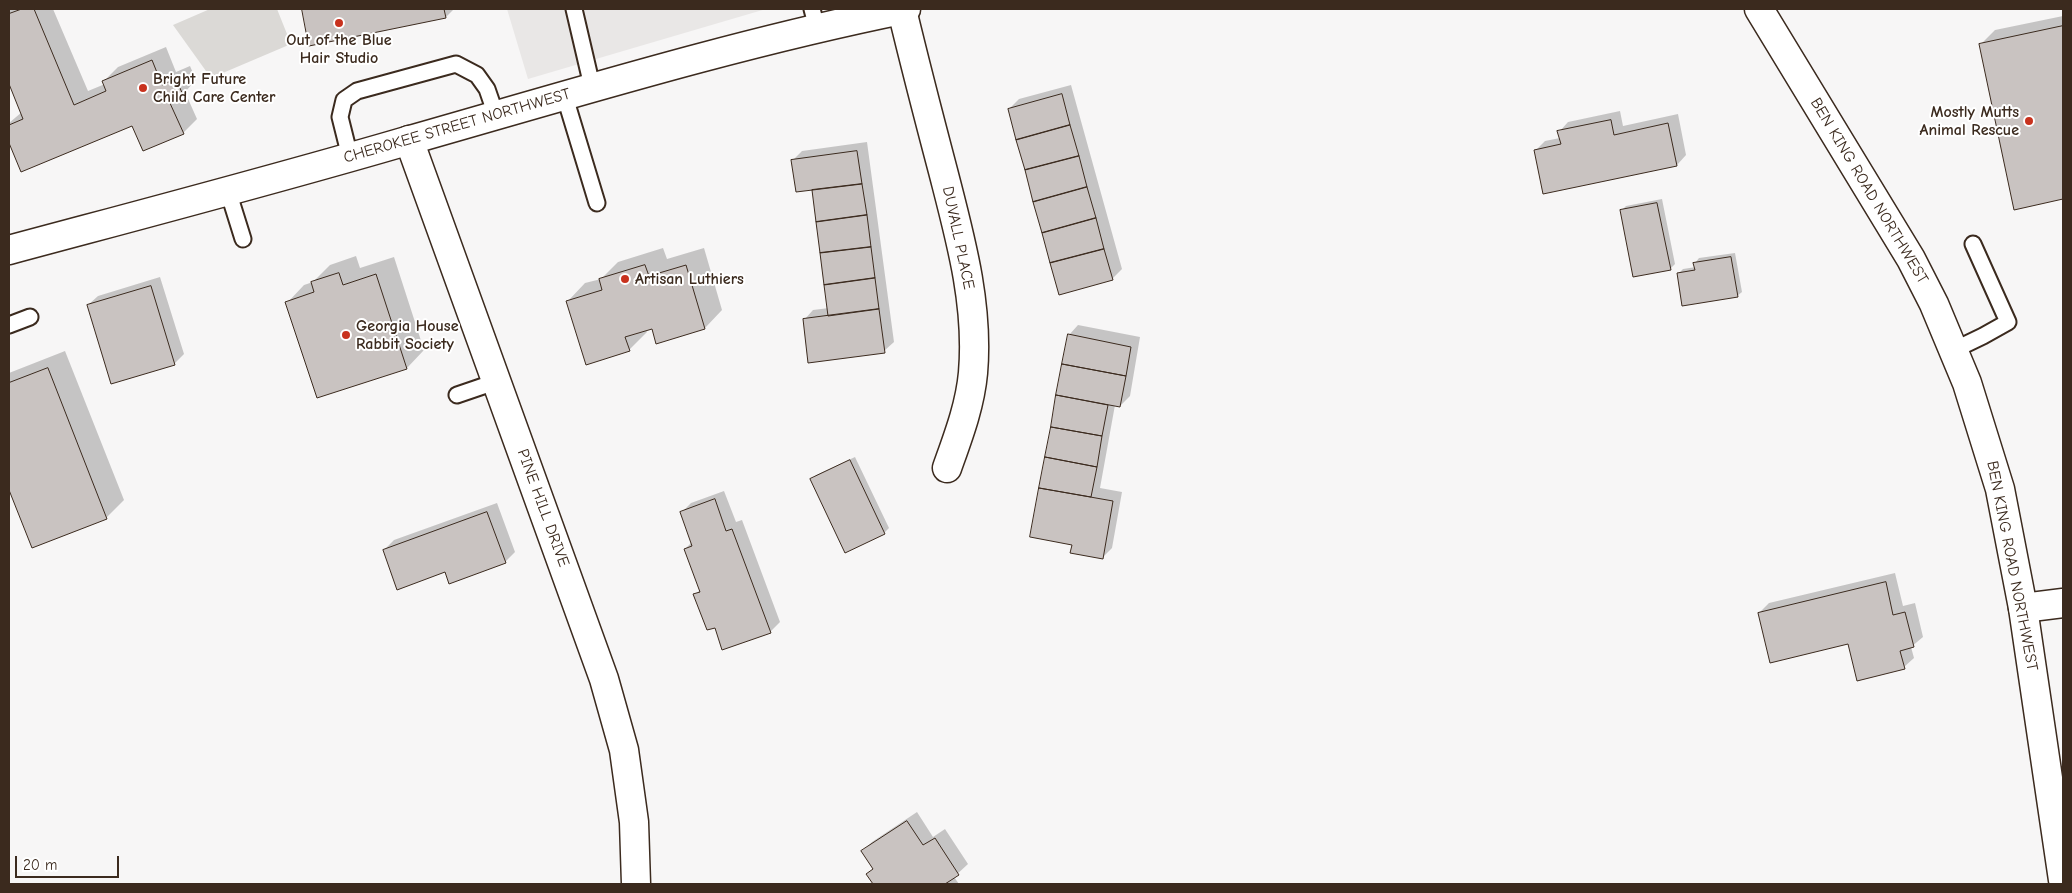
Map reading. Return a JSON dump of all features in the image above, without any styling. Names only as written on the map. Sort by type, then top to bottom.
[{"type":"street","name":"CHEROKEE STREET NORTHWEST","points":[[9,250],[350,157],[564,94],[702,56],[815,18],[903,9]]},
{"type":"street","name":"DUVALL PLACE","points":[[903,9],[960,236],[974,326],[973,374],[970,391],[965,416],[947,468]]},
{"type":"street","name":"BEN KING ROAD NORTHWEST","points":[[1759,9],[1911,259],[1934,304],[1968,383],[2000,489],[2023,608],[2063,880]]},
{"type":"street","name":"PINE HILL DRIVE","points":[[409,140],[498,381],[604,679],[624,750],[634,822],[636,884]]},
{"type":"street","points":[[2023,608],[2063,603]]},
{"type":"lane","points":[[574,9],[592,86]]},
{"type":"lane","points":[[350,157],[340,117],[344,100],[357,91],[456,64],[477,75],[487,89],[496,115]]},
{"type":"lane","points":[[564,94],[598,203]]},
{"type":"lane","points":[[228,191],[243,239]]},
{"type":"lane","points":[[1954,350],[2008,322],[1973,244]]},
{"type":"lane","points":[[9,325],[30,317]]},
{"type":"lane","points":[[457,395],[498,381]]},
{"type":"shaded area","points":[[210,9],[277,9],[291,44],[211,78],[173,25]]},
{"type":"shaded area","points":[[507,9],[766,9],[528,79]]},
{"type":"building","name":"Bright Future Child Care Center","points":[[22,9],[34,9],[74,105],[106,91],[102,81],[152,60],[162,85],[176,79],[183,95],[169,101],[184,134],[143,151],[132,126],[21,172],[9,143],[9,125],[23,119],[9,84],[9,14]]},
{"type":"building","points":[[302,9],[444,9],[446,18],[309,46]]},
{"type":"building","name":"Mostly Mutts Animal Rescue","points":[[2063,26],[2063,199],[2014,210],[1979,44]]},
{"type":"building","points":[[1062,94],[1070,125],[1016,140],[1008,109]]},
{"type":"building","points":[[1611,120],[1614,135],[1668,123],[1677,166],[1543,194],[1534,150],[1561,144],[1557,131]]},
{"type":"building","points":[[1070,125],[1079,156],[1025,170],[1016,140]]},
{"type":"building","points":[[857,151],[862,184],[796,192],[791,160]]},
{"type":"building","points":[[1079,156],[1087,187],[1033,202],[1025,170]]},
{"type":"building","points":[[862,184],[867,215],[816,222],[812,190]]},
{"type":"building","points":[[1087,187],[1096,218],[1042,233],[1033,202]]},
{"type":"building","points":[[1657,203],[1671,270],[1633,277],[1620,210]]},
{"type":"building","points":[[867,215],[871,247],[820,253],[816,222]]},
{"type":"building","points":[[1096,218],[1104,249],[1050,263],[1042,233]]},
{"type":"building","points":[[871,247],[875,278],[824,285],[820,253]]},
{"type":"building","points":[[1104,249],[1113,280],[1059,295],[1050,263]]},
{"type":"building","points":[[1731,257],[1738,297],[1682,306],[1677,273],[1695,270],[1693,263]]},
{"type":"building","points":[[645,265],[649,276],[686,265],[705,329],[656,344],[652,329],[625,337],[630,351],[586,365],[566,301],[602,290],[599,279]]},
{"type":"building","name":"Georgia House Rabbit Society","points":[[339,273],[343,285],[376,274],[407,369],[317,398],[285,302],[314,292],[311,282]]},
{"type":"building","points":[[875,278],[879,309],[828,316],[824,285]]},
{"type":"building","points":[[151,286],[175,365],[111,384],[87,305]]},
{"type":"building","points":[[879,309],[885,353],[808,363],[803,319]]},
{"type":"building","points":[[1068,334],[1131,347],[1126,376],[1062,364]]},
{"type":"building","points":[[1062,364],[1126,376],[1120,407],[1056,395]]},
{"type":"building","points":[[48,368],[107,519],[32,548],[9,490],[9,383]]},
{"type":"building","points":[[1056,395],[1108,405],[1102,436],[1051,427]]},
{"type":"building","points":[[1051,427],[1102,436],[1097,467],[1045,457]]},
{"type":"building","points":[[1045,457],[1097,467],[1091,497],[1039,488]]},
{"type":"building","points":[[850,460],[885,534],[845,553],[810,479]]},
{"type":"building","points":[[1039,488],[1113,501],[1103,559],[1070,553],[1072,545],[1030,537]]},
{"type":"building","points":[[715,499],[726,531],[732,529],[771,633],[722,650],[715,628],[707,630],[693,594],[700,592],[684,549],[692,546],[680,512]]},
{"type":"building","points":[[487,512],[506,563],[449,584],[445,572],[397,590],[383,550]]},
{"type":"building","points":[[1886,582],[1893,615],[1905,612],[1914,647],[1900,651],[1905,669],[1857,681],[1848,644],[1770,663],[1758,613]]},
{"type":"building","points":[[907,821],[923,845],[935,838],[959,875],[945,884],[873,884],[866,874],[873,869],[861,851]]},
{"type":"place","name":"Out of the Blue Hair Studio","points":[[339,23]]},
{"type":"place","name":"Bright Future Child Care Center","points":[[143,88]]},
{"type":"place","name":"Mostly Mutts Animal Rescue","points":[[2029,121]]},
{"type":"place","name":"Artisan Luthiers","points":[[625,279]]},
{"type":"place","name":"Georgia House Rabbit Society","points":[[346,335]]}]
